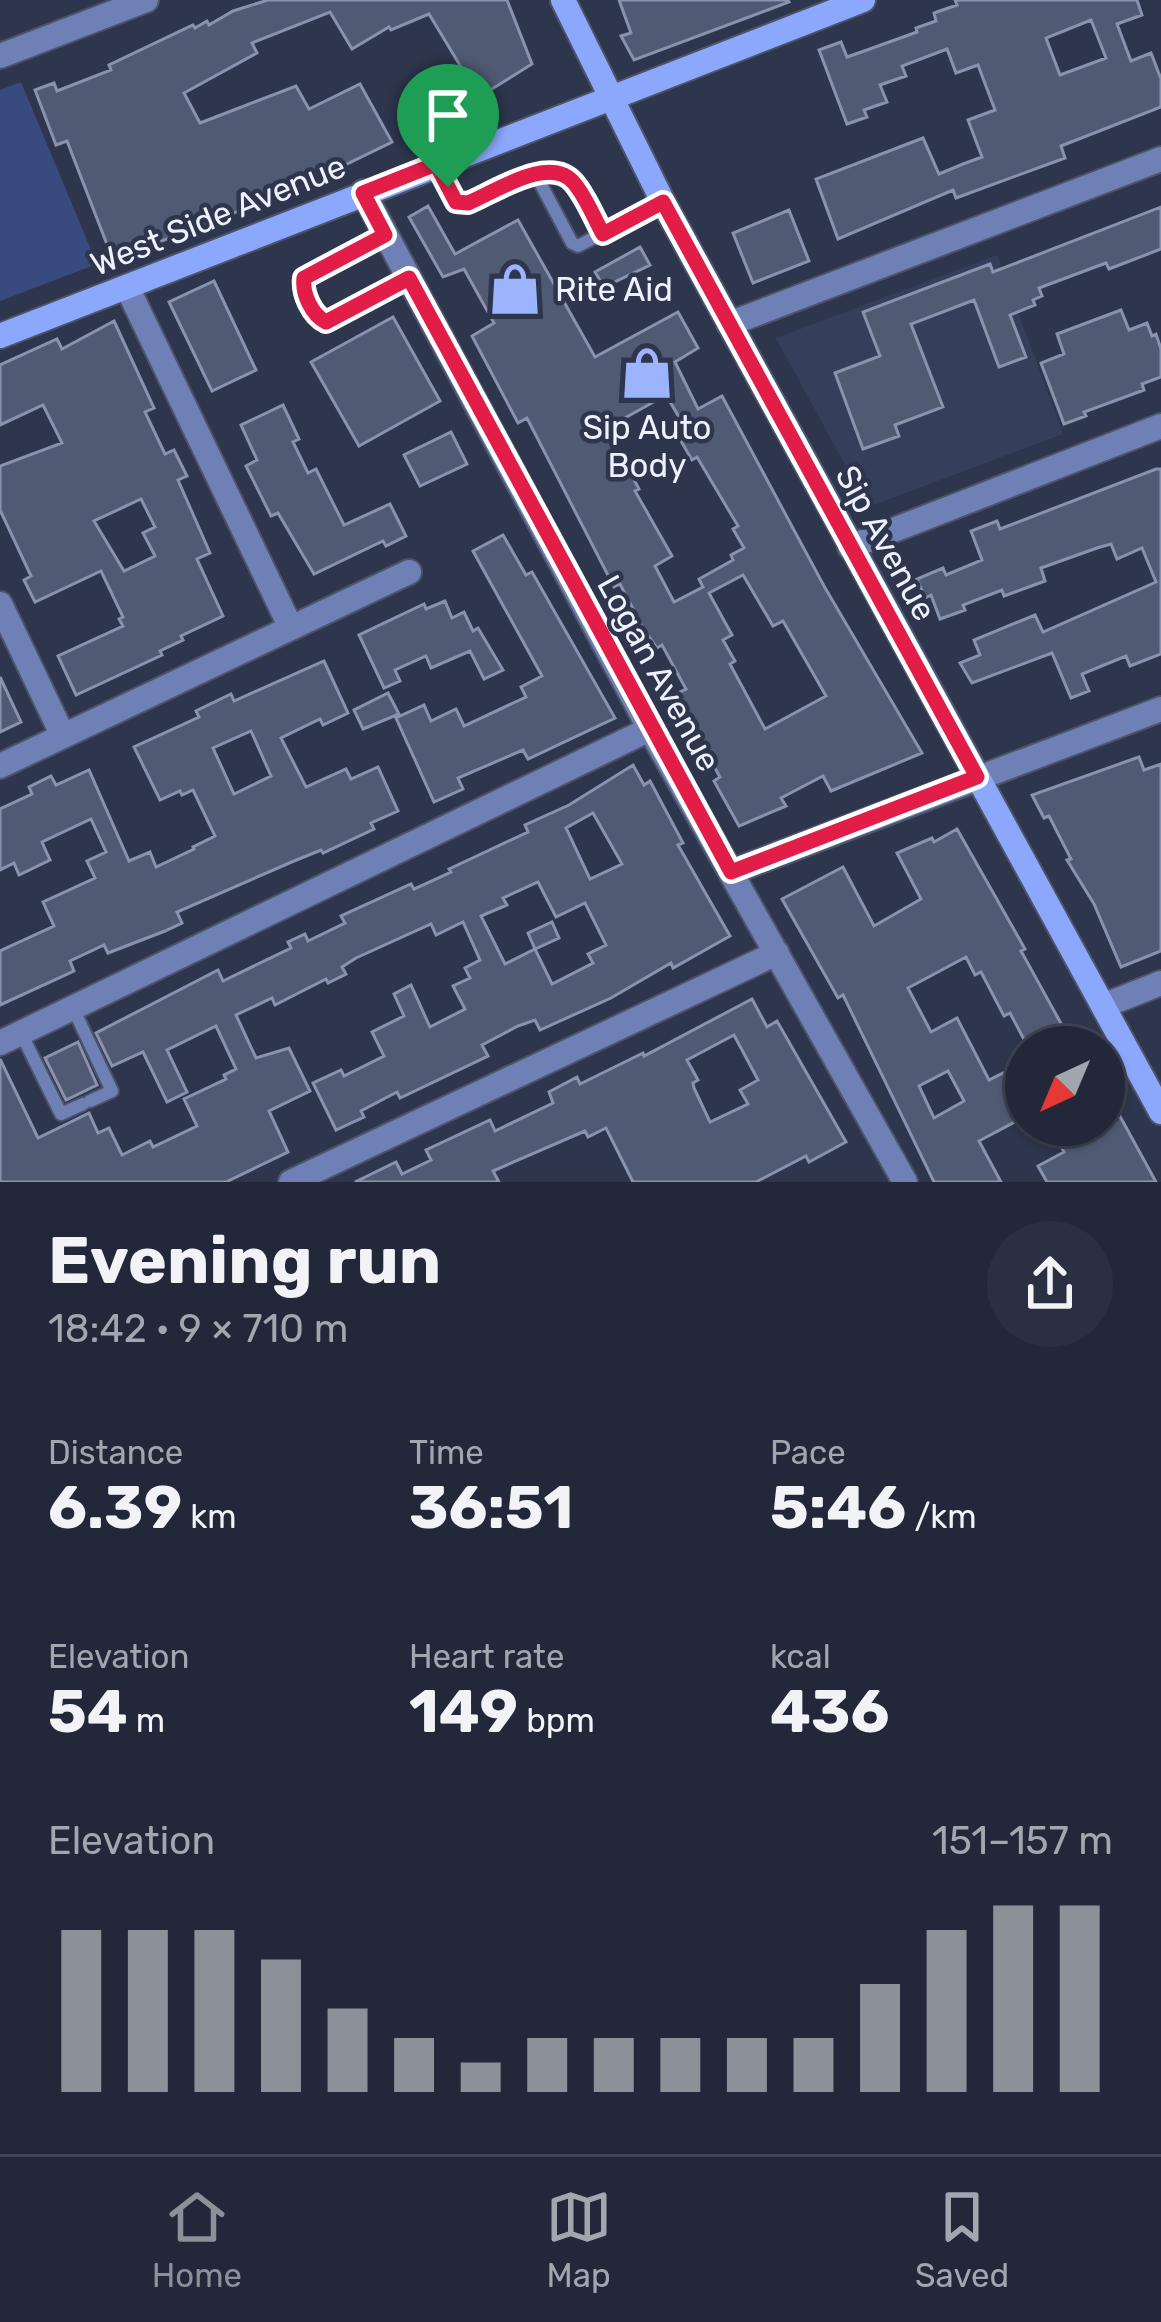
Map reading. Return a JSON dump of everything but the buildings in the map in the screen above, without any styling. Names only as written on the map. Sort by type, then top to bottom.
[{"type":"street","points":[[0,56],[92,10],[146,0]]},
{"type":"street","name":"Sip Avenue","points":[[563,0],[663,202],[1161,1112]]},
{"type":"street","name":"West Side Avenue","points":[[0,336],[863,0]]},
{"type":"street","points":[[729,323],[1161,158]]},
{"type":"street","name":"Logan Avenue","points":[[363,193],[650,729],[901,1176]]},
{"type":"street","points":[[127,287],[291,628]]},
{"type":"street","points":[[850,547],[1161,426]]},
{"type":"street","points":[[0,766],[409,572]]},
{"type":"street","points":[[0,604],[63,736]]},
{"type":"street","points":[[731,872],[1161,709]]},
{"type":"street","points":[[11,1038],[650,729]]},
{"type":"street","points":[[291,1182],[777,952]]},
{"type":"street","points":[[1102,1006],[1161,983]]},
{"type":"street","points":[[872,1182],[901,1176]]},
{"type":"lane","points":[[436,164],[456,202],[468,203],[550,170],[561,172],[574,182],[603,234]]},
{"type":"lane","points":[[536,175],[572,243],[578,246],[663,202]]},
{"type":"lane","points":[[385,235],[304,278],[302,290],[326,322],[409,278]]},
{"type":"lane","points":[[11,1038],[61,1114],[112,1091],[73,1008]]},
{"type":"shaded area","points":[[21,82],[97,264],[0,301],[0,90]]},
{"type":"shaded area","points":[[997,255],[1063,434],[868,507],[776,338]]},
{"type":"place","name":"Rite Aid","points":[[515,289]]},
{"type":"place","name":"Sip Auto Body","points":[[647,373]]},
{"type":"route","points":[[436,164],[448,187],[456,202],[468,203],[550,170],[561,172],[574,182],[603,234],[663,202],[977,777],[731,872],[409,278],[326,322],[302,290],[304,278],[385,235],[363,193],[436,164]]}]
